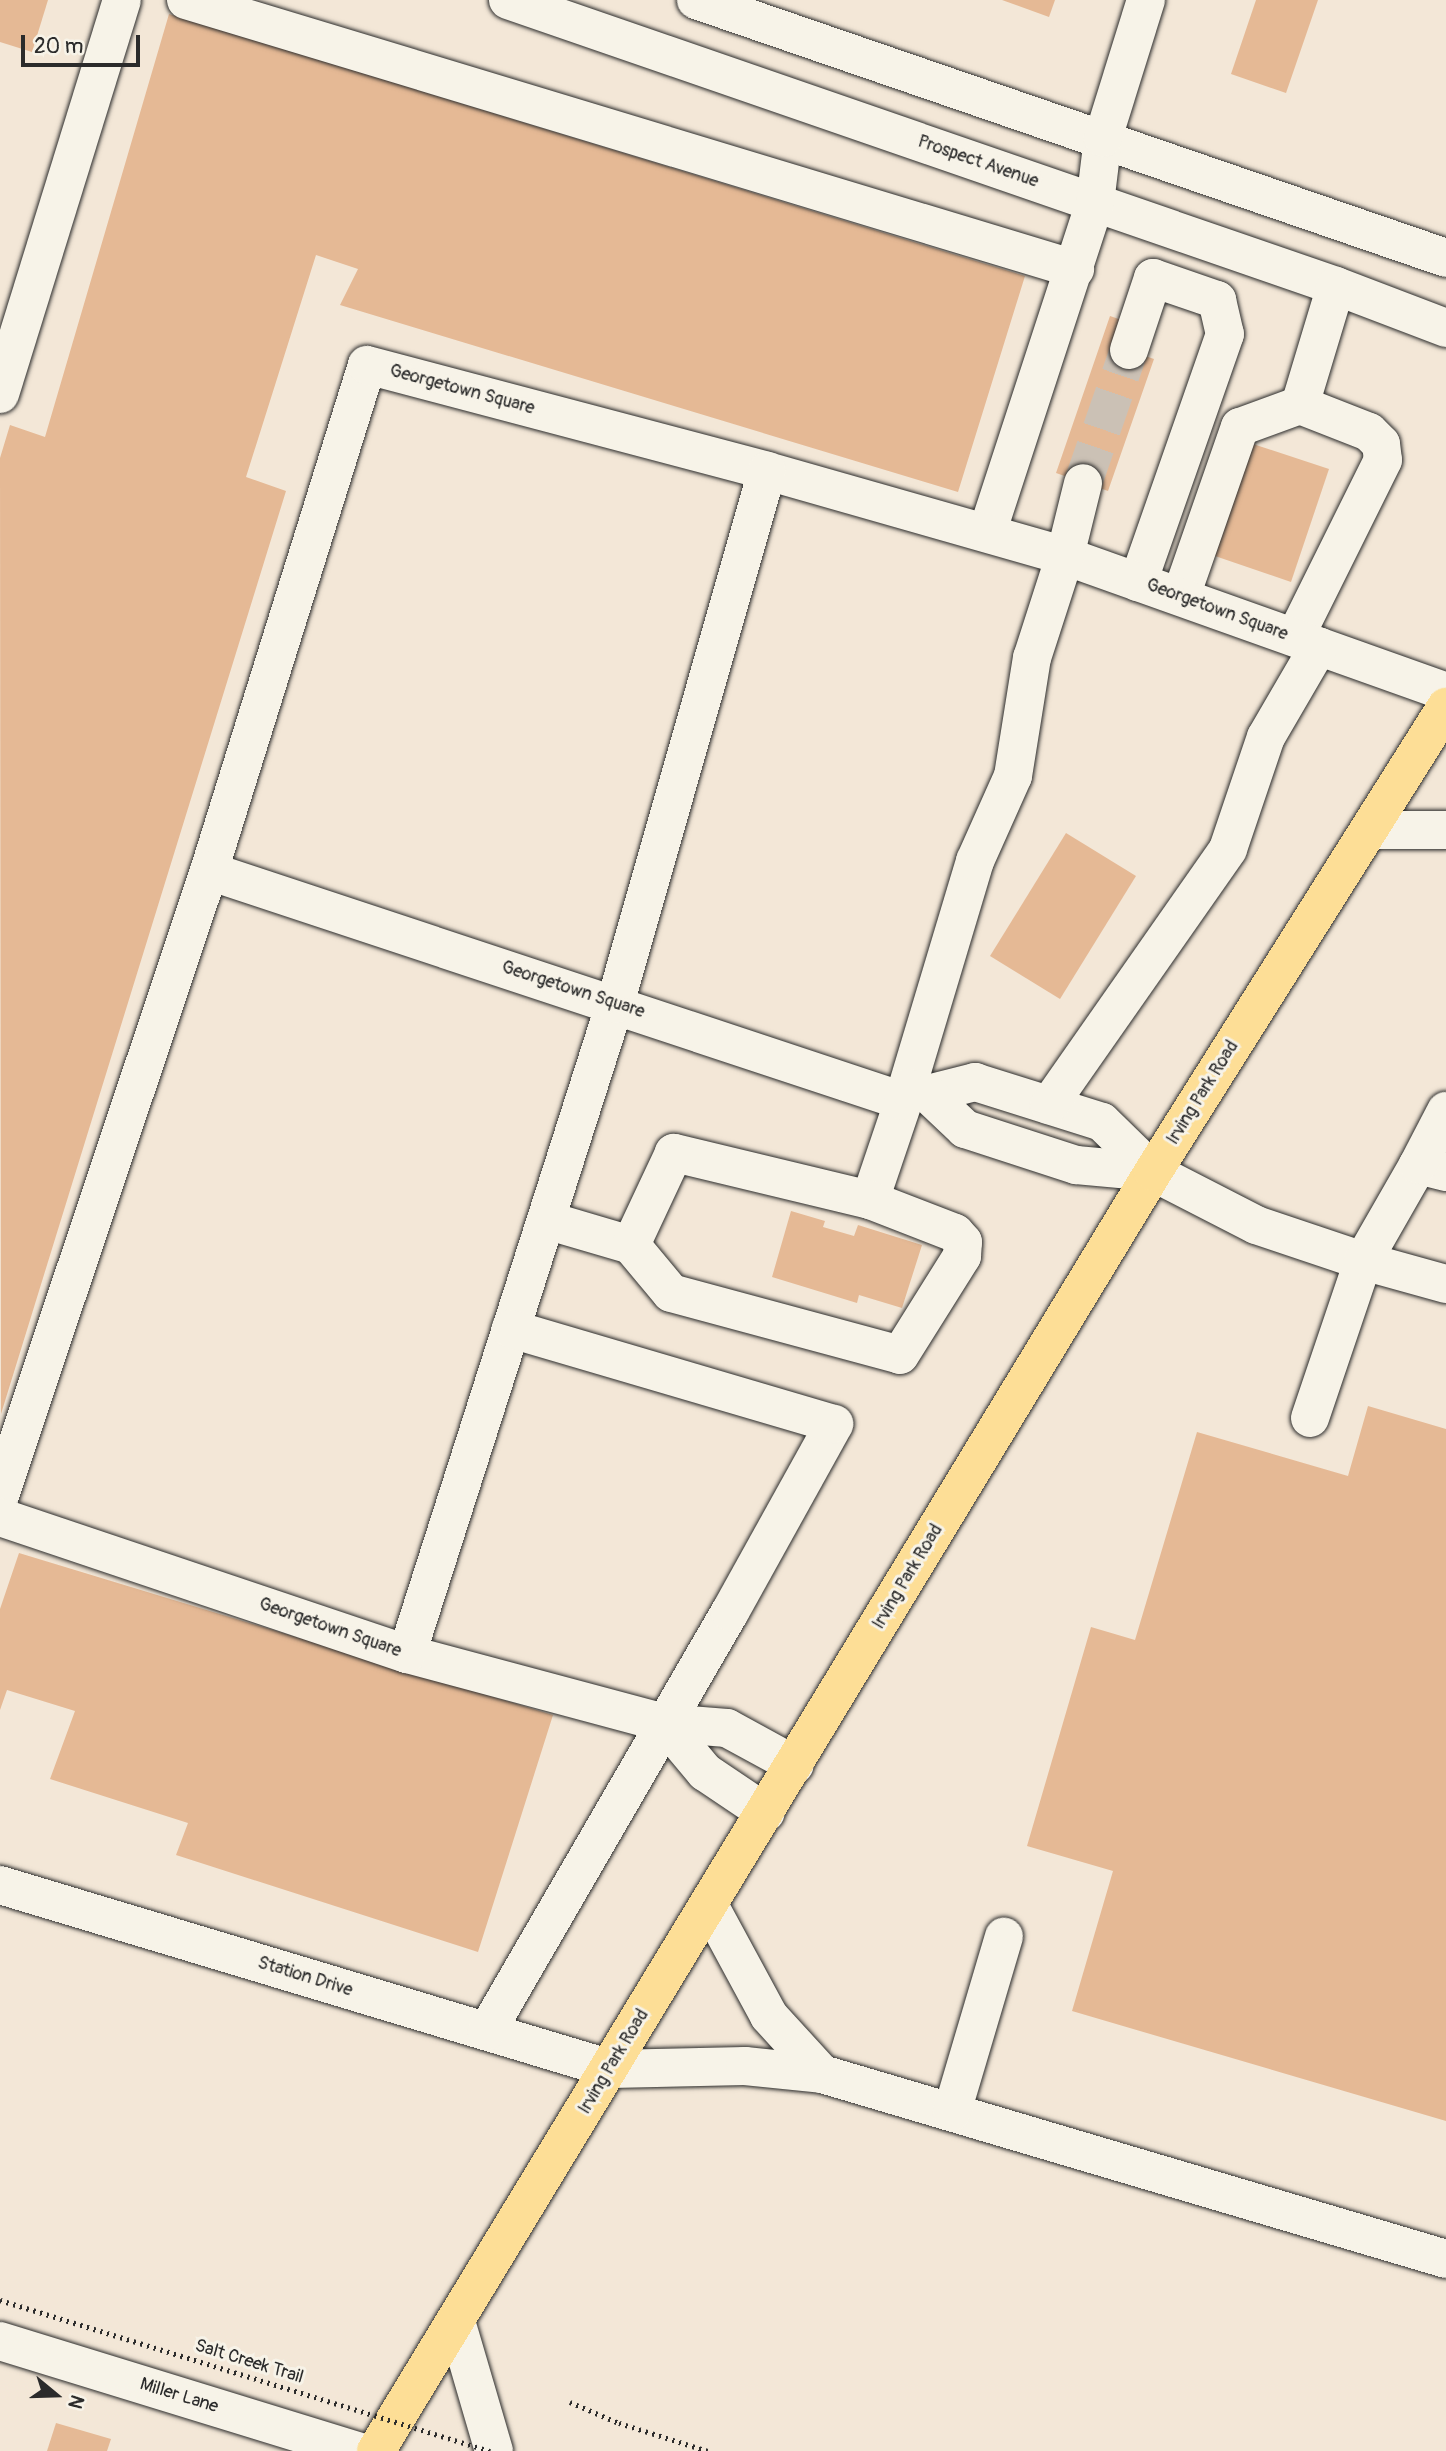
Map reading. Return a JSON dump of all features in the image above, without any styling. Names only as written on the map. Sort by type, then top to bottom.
[{"type":"main road","name":"Irving Park Road","points":[[376,2451],[611,2069],[1153,1172],[1446,707]]},
{"type":"street","points":[[0,394],[121,0]]},
{"type":"street","points":[[186,0],[1075,269]]},
{"type":"street","name":"Prospect Avenue","points":[[508,0],[1336,286],[1446,328]]},
{"type":"street","points":[[696,0],[1104,138],[1446,258]]},
{"type":"street","points":[[987,533],[1095,203],[1104,138],[1146,0]]},
{"type":"street","points":[[1129,351],[1153,278],[1217,300],[1225,334],[1138,582]]},
{"type":"street","points":[[1300,405],[1336,286]]},
{"type":"street","name":"Georgetown Square","points":[[0,1495],[209,871],[368,365],[767,471],[1065,556],[1446,692]]},
{"type":"street","points":[[1049,1105],[1228,849],[1266,737],[1383,460],[1381,444],[1369,432],[1300,405],[1241,427],[1181,596]]},
{"type":"street","points":[[407,1654],[615,1004],[767,471]]},
{"type":"street","points":[[870,1200],[913,1094],[975,862],[1013,776],[1032,659],[1065,556],[1083,483]]},
{"type":"street","points":[[1369,830],[1446,830]]},
{"type":"street","name":"Georgetown Square","points":[[209,871],[615,1004],[913,1094],[965,1129],[1076,1165],[1153,1172]]},
{"type":"street","points":[[913,1094],[975,1082],[1102,1122],[1153,1172],[1256,1225],[1363,1261],[1446,1284]]},
{"type":"street","points":[[1310,1418],[1363,1261],[1432,1168],[1446,1111]]},
{"type":"street","points":[[546,1220],[631,1245],[671,1293],[900,1355],[962,1256],[963,1242],[954,1233],[870,1200],[674,1153],[631,1245]]},
{"type":"street","points":[[487,2031],[834,1423],[511,1329]]},
{"type":"street","name":"Georgetown Square","points":[[0,1517],[407,1654],[664,1723],[727,1728],[795,1765]]},
{"type":"street","points":[[664,1723],[705,1772],[766,1812]]},
{"type":"street","name":"Station Drive","points":[[0,1885],[611,2069],[745,2066],[822,2074],[1446,2259]]},
{"type":"street","points":[[709,1905],[769,2016],[822,2074]]},
{"type":"street","points":[[952,2112],[1004,1937]]},
{"type":"street","points":[[456,2321],[492,2451]]},
{"type":"street","name":"Miller Lane","points":[[0,2341],[357,2451]]},
{"type":"path","name":"Salt Creek Trail","points":[[0,2300],[492,2451]]},
{"type":"path","points":[[570,2402],[619,2423],[708,2451]]},
{"type":"building","points":[[0,0],[48,0],[32,52],[0,42]]},
{"type":"building","points":[[1002,0],[1055,0],[1049,17]]},
{"type":"building","points":[[1256,0],[1318,0],[1286,93],[1231,74]]},
{"type":"building","points":[[169,14],[1025,276],[958,492],[340,305],[358,269],[316,255],[246,477],[286,491],[1,1414],[0,458],[10,425],[45,437]]},
{"type":"building","points":[[1110,316],[1133,324],[1125,349],[1154,359],[1108,491],[1056,473]]},
{"type":"building","points":[[1253,444],[1329,469],[1291,582],[1215,556]]},
{"type":"building","points":[[1066,833],[1136,876],[1060,999],[990,956]]},
{"type":"building","points":[[791,1211],[825,1221],[823,1227],[854,1236],[858,1225],[922,1245],[902,1308],[859,1295],[857,1303],[772,1277]]},
{"type":"building","points":[[1368,1406],[1446,1429],[1446,2121],[1072,2011],[1113,1871],[1027,1846],[1091,1627],[1135,1640],[1197,1432],[1348,1476]]},
{"type":"building","points":[[19,1553],[553,1715],[478,1952],[176,1855],[188,1823],[50,1779],[75,1711],[7,1690],[0,1710],[0,1609]]},
{"type":"building","points":[[56,2423],[111,2439],[107,2451],[47,2451]]},
{"type":"tunnel","points":[[1083,483],[1129,350]]}]
